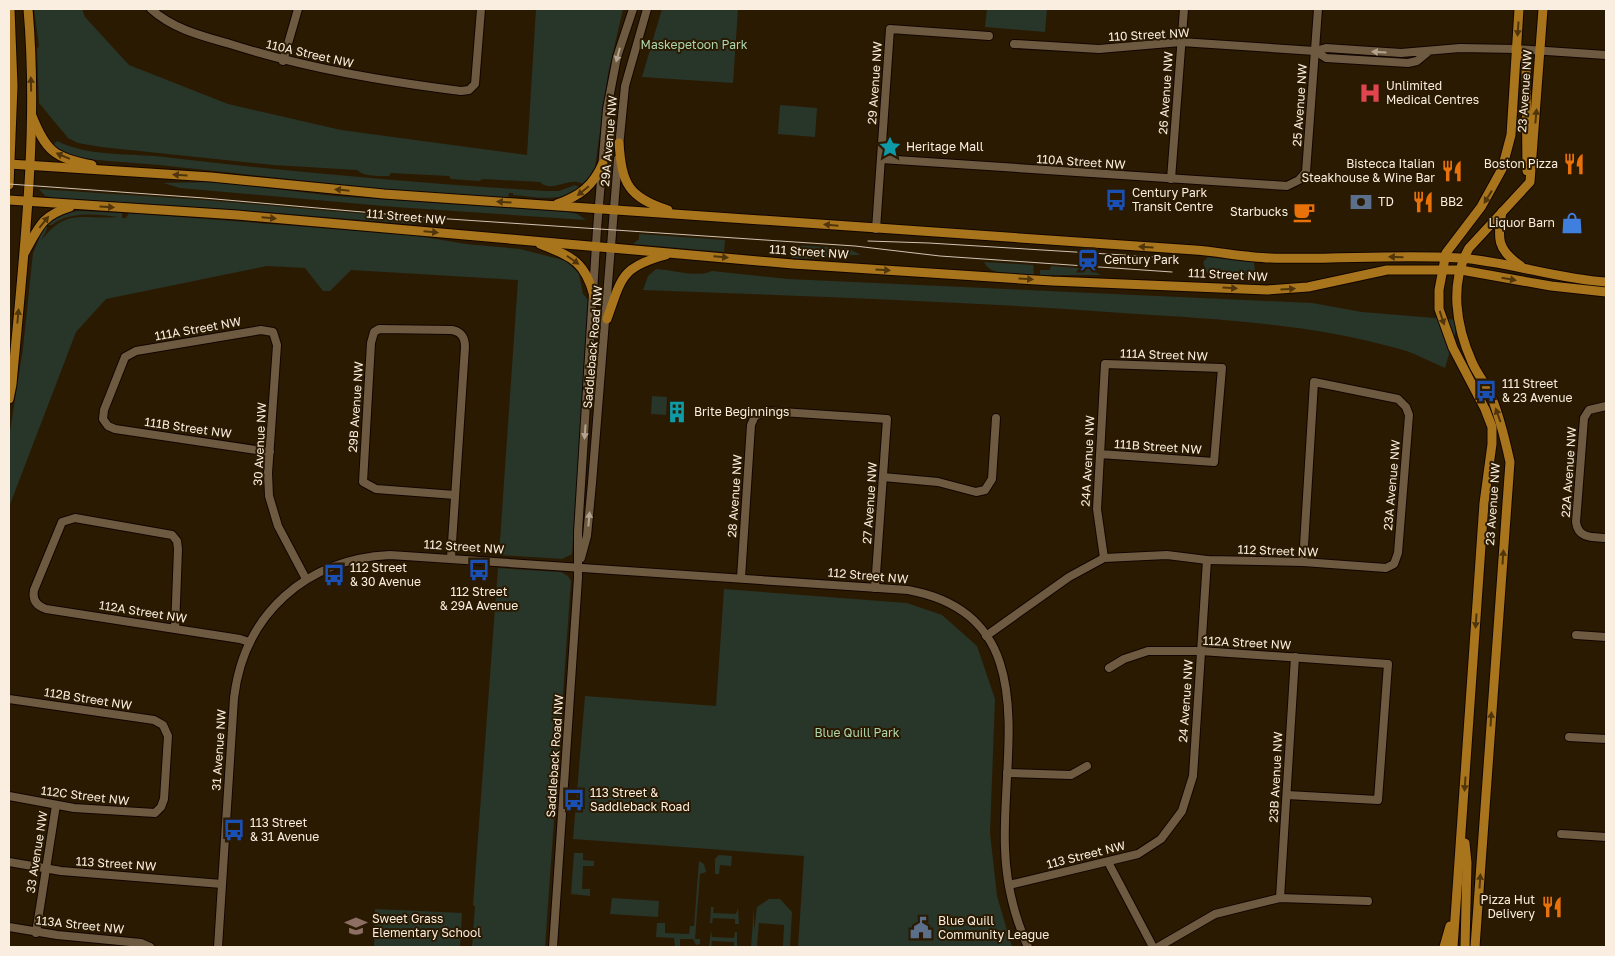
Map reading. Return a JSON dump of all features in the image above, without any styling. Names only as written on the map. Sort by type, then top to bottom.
[{"type":"main road","points":[[9,185],[13,86],[10,9]]},
{"type":"main road","points":[[9,399],[12,384],[28,202],[31,113],[28,9]]},
{"type":"main road","name":"23 Avenue NW","points":[[1453,947],[1484,503],[1492,444],[1492,427],[1486,410],[1453,348],[1442,316],[1440,290],[1445,257],[1481,207],[1502,169],[1511,135],[1519,9]]},
{"type":"main road","name":"23 Avenue NW","points":[[1475,947],[1510,462],[1493,402],[1472,364],[1461,332],[1456,306],[1463,259],[1487,226],[1530,182],[1544,9]]},
{"type":"main road","points":[[1516,48],[1523,54],[1526,60],[1526,170],[1531,175]]},
{"type":"main road","points":[[9,102],[13,86]]},
{"type":"main road","points":[[31,113],[42,140],[58,155],[86,164],[127,172]]},
{"type":"main road","points":[[619,143],[622,172],[633,192],[649,204],[682,214]]},
{"type":"main road","points":[[552,206],[574,198],[586,190],[596,178],[603,163]]},
{"type":"main road","name":"111 Street NW","points":[[9,164],[211,177],[384,194],[1195,250],[1270,258],[1445,257],[1526,269],[1577,280],[1606,282]]},
{"type":"main road","name":"111 Street NW","points":[[9,200],[237,215],[673,253],[1052,281],[1267,290],[1308,287],[1387,270],[1460,270],[1550,286],[1606,292]]},
{"type":"main road","points":[[24,254],[45,219],[52,212],[76,205]]},
{"type":"main road","points":[[1502,212],[1499,229],[1500,242],[1506,254],[1526,269]]},
{"type":"main road","points":[[533,241],[573,258],[584,269],[594,296]]},
{"type":"main road","points":[[607,318],[624,275],[639,263],[673,253]]},
{"type":"main road","points":[[1462,822],[1467,863],[1465,947]]},
{"type":"main road","points":[[1444,947],[1455,909]]},
{"type":"street","name":"110A Street NW","points":[[151,9],[169,23],[188,31],[282,61],[373,80],[461,91],[472,88],[476,78],[481,9]]},
{"type":"street","points":[[282,61],[298,9]]},
{"type":"street","name":"29A Avenue NW","points":[[596,246],[611,83],[633,9]]},
{"type":"street","name":"29A Avenue NW","points":[[612,247],[625,86],[647,9]]},
{"type":"street","name":"26 Avenue NW","points":[[1171,179],[1184,9]]},
{"type":"street","name":"25 Avenue NW","points":[[1280,186],[1292,184],[1306,172],[1318,9]]},
{"type":"street","name":"29 Avenue NW","points":[[876,229],[890,29],[989,36]]},
{"type":"street","name":"110 Street NW","points":[[1014,44],[1099,49],[1181,42],[1315,51],[1326,48],[1401,53],[1460,48],[1516,48],[1606,55]]},
{"type":"street","name":"110A Street NW","points":[[881,159],[1280,186]]},
{"type":"street","name":"Saddleback Road NW","points":[[553,947],[579,567],[578,532],[596,246]]},
{"type":"street","name":"Saddleback Road NW","points":[[579,567],[587,536],[612,247]]},
{"type":"street","name":"29B Avenue NW","points":[[386,327],[449,330],[460,334],[465,348],[455,495],[376,489],[366,485],[362,476],[371,343],[376,330],[386,327]]},
{"type":"street","name":"111A Street NW","points":[[105,423],[104,410],[121,364],[128,354],[136,351],[260,330],[273,332]]},
{"type":"street","name":"30 Avenue NW","points":[[273,332],[277,345],[268,485],[274,517],[306,580]]},
{"type":"street","name":"111A Street NW","points":[[1105,364],[1222,368],[1214,462]]},
{"type":"street","name":"24A Avenue NW","points":[[1104,558],[1097,508],[1105,364]]},
{"type":"street","name":"23A Avenue NW","points":[[1303,562],[1314,382],[1398,399],[1406,407],[1409,415],[1398,553],[1394,564]]},
{"type":"street","name":"22A Avenue NW","points":[[1606,406],[1592,409],[1587,413],[1584,422],[1576,522],[1580,532],[1590,537],[1606,538]]},
{"type":"street","name":"27 Avenue NW","points":[[754,416],[766,411],[887,419],[875,588]]},
{"type":"street","name":"28 Avenue NW","points":[[741,578],[751,426],[754,416]]},
{"type":"street","points":[[882,477],[925,480],[976,492],[985,490],[992,479],[996,418]]},
{"type":"street","name":"111B Street NW","points":[[105,423],[115,429],[270,452]]},
{"type":"street","name":"111B Street NW","points":[[1100,454],[1214,462]]},
{"type":"street","points":[[451,558],[455,495]]},
{"type":"street","name":"112A Street NW","points":[[175,628],[178,549],[175,538],[163,532],[75,518],[65,520],[58,529],[34,590],[35,601],[46,609],[175,628],[249,642]]},
{"type":"street","name":"112 Street NW","points":[[306,580],[335,565],[369,556],[395,555],[875,588],[918,592],[939,599],[966,616],[986,636],[1069,577],[1104,558],[1167,555],[1207,560],[1303,562],[1386,568],[1394,564]]},
{"type":"street","name":"24 Avenue NW","points":[[1182,811],[1193,776],[1207,560]]},
{"type":"street","name":"31 Avenue NW","points":[[218,947],[234,698],[240,667],[249,642],[276,605],[306,580]]},
{"type":"street","points":[[1576,635],[1606,636]]},
{"type":"street","points":[[986,636],[1001,664],[1008,694],[1005,848],[1009,885],[1016,918],[1028,947]]},
{"type":"street","name":"112A Street NW","points":[[1109,668],[1124,659],[1148,651],[1295,657],[1388,664],[1378,800],[1286,795]]},
{"type":"street","name":"23B Avenue NW","points":[[1280,898],[1295,657]]},
{"type":"street","name":"112B Street NW","points":[[9,699],[154,720],[164,725],[168,732],[164,799],[158,811]]},
{"type":"street","points":[[1569,737],[1606,740]]},
{"type":"street","points":[[1007,773],[1071,775],[1088,766]]},
{"type":"street","name":"112C Street NW","points":[[9,796],[56,805],[148,814],[158,811]]},
{"type":"street","name":"33 Avenue NW","points":[[36,932],[56,805]]},
{"type":"street","name":"113 Street NW","points":[[1009,885],[1138,854],[1161,839],[1182,811]]},
{"type":"street","points":[[1561,834],[1606,837]]},
{"type":"street","name":"113 Street NW","points":[[9,862],[46,869],[222,884]]},
{"type":"street","points":[[1108,862],[1152,947]]},
{"type":"street","points":[[1158,947],[1215,914],[1280,898],[1368,901]]},
{"type":"street","name":"113A Street NW","points":[[9,927],[36,932],[141,943],[150,946]]},
{"type":"green space","points":[[34,9],[82,9],[85,17],[129,65],[228,104],[341,130],[527,155],[536,9],[623,9],[608,74],[594,174],[585,186],[580,183],[568,182],[550,186],[540,182],[483,179],[479,181],[451,179],[449,176],[391,173],[389,176],[372,176],[357,170],[273,165],[78,143],[68,138],[39,103],[37,49],[39,46]]},
{"type":"green space","name":"Maskepetoon Park","points":[[662,9],[738,9],[733,83],[642,77]]},
{"type":"green space","points":[[987,9],[1047,9],[1045,32],[985,27]]},
{"type":"green space","points":[[780,105],[817,108],[815,137],[778,134]]},
{"type":"green space","points":[[57,141],[82,150],[109,154],[164,157],[354,177],[545,191],[559,191],[575,185],[579,187],[578,190],[570,194],[546,198],[513,195],[513,193],[509,193],[508,198],[389,190],[159,165],[84,159],[58,151],[53,145]]},
{"type":"green space","points":[[216,182],[335,196],[568,212],[577,214],[586,220],[395,207],[180,188],[163,183]]},
{"type":"green space","points":[[39,189],[204,200],[445,221],[445,224],[428,222],[410,224],[226,209],[55,198],[45,196]]},
{"type":"green space","points":[[79,211],[122,213],[122,218],[126,218],[129,213],[412,235],[466,244],[520,249],[567,261],[579,274],[583,294],[590,302],[572,554],[562,559],[499,555],[518,280],[351,270],[330,291],[323,291],[305,268],[267,266],[106,299],[76,332],[9,507],[9,438],[23,348],[33,253],[44,227],[47,226],[47,229],[41,241],[50,230],[67,219],[76,217],[118,217],[75,216],[67,217],[52,225],[48,225],[57,216]]},
{"type":"green space","points":[[639,234],[725,240],[724,252],[633,244],[639,239]]},
{"type":"green space","points":[[792,245],[847,248],[861,255],[792,258]]},
{"type":"green space","points":[[1208,257],[1254,262],[1255,272],[1240,278],[1215,278],[1206,272],[1203,262]]},
{"type":"green space","points":[[984,262],[1033,265],[1034,275],[999,272],[987,267]]},
{"type":"green space","points":[[1051,266],[1090,269],[1101,275],[1040,275],[1040,270],[1050,270]]},
{"type":"green space","points":[[656,269],[692,274],[712,271],[788,279],[1312,303],[1362,312],[1459,320],[1445,368],[1396,348],[1329,333],[1260,323],[1003,305],[643,290],[648,276]]},
{"type":"green space","points":[[652,396],[667,397],[666,415],[651,414]]},
{"type":"green space","points":[[498,568],[561,572],[568,576],[571,581],[545,947],[472,947],[475,906],[473,905]]},
{"type":"green space","name":"Blue Quill Park","points":[[724,589],[907,603],[942,615],[977,646],[995,699],[990,833],[997,896],[1012,947],[798,947],[804,856],[573,839],[585,696],[716,706]]},
{"type":"green space","points":[[574,853],[583,853],[583,860],[594,861],[594,866],[583,866],[582,889],[590,889],[590,896],[571,894]]},
{"type":"green space","points":[[719,855],[732,856],[731,866],[720,865],[719,874],[715,874],[715,859]]},
{"type":"green space","points":[[699,861],[704,864],[706,872],[700,874],[695,939],[700,939],[700,944],[696,945],[693,939],[680,939],[680,946],[675,947],[674,938],[656,937],[657,923],[665,923],[665,933],[689,934],[690,926],[694,926]]},
{"type":"green space","points":[[612,898],[659,901],[658,917],[610,914]]},
{"type":"green space","points":[[769,899],[780,899],[792,912],[790,947],[783,946],[784,925],[759,923],[757,945],[759,947],[751,947],[754,907],[754,931],[757,907]]},
{"type":"green space","points":[[711,907],[714,907],[713,913],[736,914],[738,908],[739,924],[735,924],[735,919],[713,918],[712,923],[710,923]]},
{"type":"green space","points":[[375,909],[462,913],[460,947],[374,947]]},
{"type":"green space","points":[[711,930],[712,937],[734,938],[735,932],[737,932],[737,947],[734,947],[734,942],[712,941],[711,947],[709,947]]},
{"type":"tram line","points":[[9,184],[204,198],[419,217],[855,246],[940,256],[1172,272]]},
{"type":"tram line","points":[[868,241],[1172,258]]},
{"type":"place","name":"Unlimited Medical Centres","points":[[1370,93]]},
{"type":"place","name":"Heritage Mall","points":[[890,147]]},
{"type":"place","name":"Boston Pizza","points":[[1574,164]]},
{"type":"place","name":"Bistecca Italian Steakhouse & Wine Bar","points":[[1452,171]]},
{"type":"place","name":"Century Park Transit Centre","points":[[1116,200]]},
{"type":"place","name":"TD","points":[[1361,202]]},
{"type":"place","name":"BB2","points":[[1423,202]]},
{"type":"place","name":"Starbucks","points":[[1304,212]]},
{"type":"place","name":"Liquor Barn","points":[[1572,223]]},
{"type":"place","name":"Century Park","points":[[1088,260]]},
{"type":"place","name":"111 Street & 23 Avenue","points":[[1486,391]]},
{"type":"place","name":"Brite Beginnings","points":[[677,412]]},
{"type":"place","name":"112 Street & 29A Avenue","points":[[479,570]]},
{"type":"place","name":"112 Street & 30 Avenue","points":[[334,575]]},
{"type":"place","name":"113 Street & Saddleback Road","points":[[574,800]]},
{"type":"place","name":"113 Street & 31 Avenue","points":[[234,830]]},
{"type":"place","name":"Pizza Hut Delivery","points":[[1552,907]]},
{"type":"place","name":"Sweet Grass Elementary School","points":[[356,926]]},
{"type":"place","name":"Blue Quill Community League","points":[[921,928]]}]
